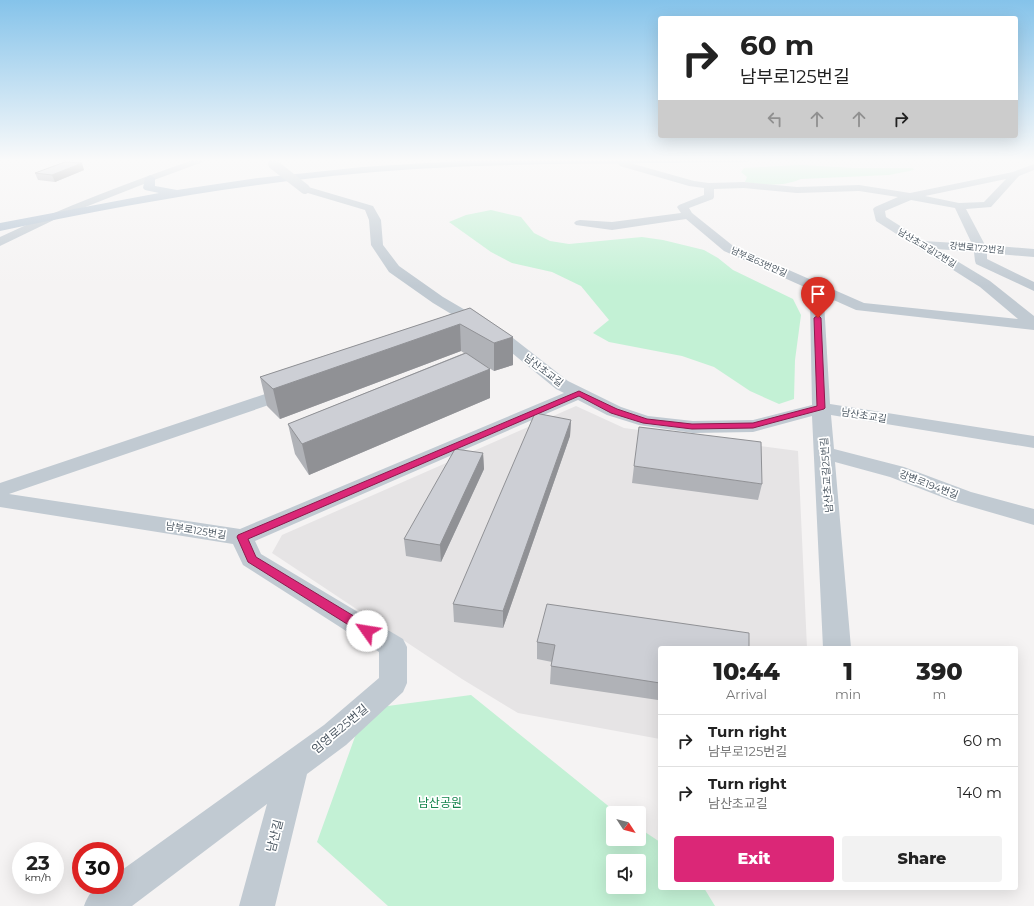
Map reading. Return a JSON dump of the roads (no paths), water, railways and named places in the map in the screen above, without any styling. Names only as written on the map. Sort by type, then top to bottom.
[{"type":"main road","points":[[0,227],[130,201]]},
{"type":"street","points":[[0,242],[56,215],[91,201]]},
{"type":"street","name":"남산초교길","points":[[346,201],[369,208],[375,220],[377,245],[394,269],[438,300],[507,341],[562,385],[614,411],[646,421],[692,427],[753,426],[821,408],[1034,442]]},
{"type":"street","points":[[580,224],[612,226],[688,216],[683,207],[698,201]]},
{"type":"street","name":"남산초교길12번길","points":[[897,201],[879,209],[880,219],[986,284],[1027,319],[1034,321]]},
{"type":"street","points":[[936,201],[959,206],[987,205],[990,201]]},
{"type":"street","points":[[959,206],[980,248],[981,261],[1034,287]]},
{"type":"street","name":"남부로63번안길","points":[[688,216],[728,248],[861,307],[1034,325]]},
{"type":"street","name":"강변로172번길","points":[[921,243],[1034,253]]},
{"type":"street","name":"남산초교길25번길","points":[[817,302],[821,408],[837,646]]},
{"type":"street","points":[[460,333],[482,326]]},
{"type":"street","points":[[0,490],[309,385]]},
{"type":"street","points":[[242,537],[579,393]]},
{"type":"street","name":"강변로194번길","points":[[824,453],[897,472],[963,497],[1034,517]]},
{"type":"street","name":"남부로125번길","points":[[0,500],[242,537]]},
{"type":"street","name":"임영로25번길","points":[[102,906],[335,735],[393,684],[393,647],[251,559],[242,537]]},
{"type":"street","name":"남산길","points":[[257,906],[292,767]]},
{"type":"park label","name":"남산공원","points":[[440,803]]}]
